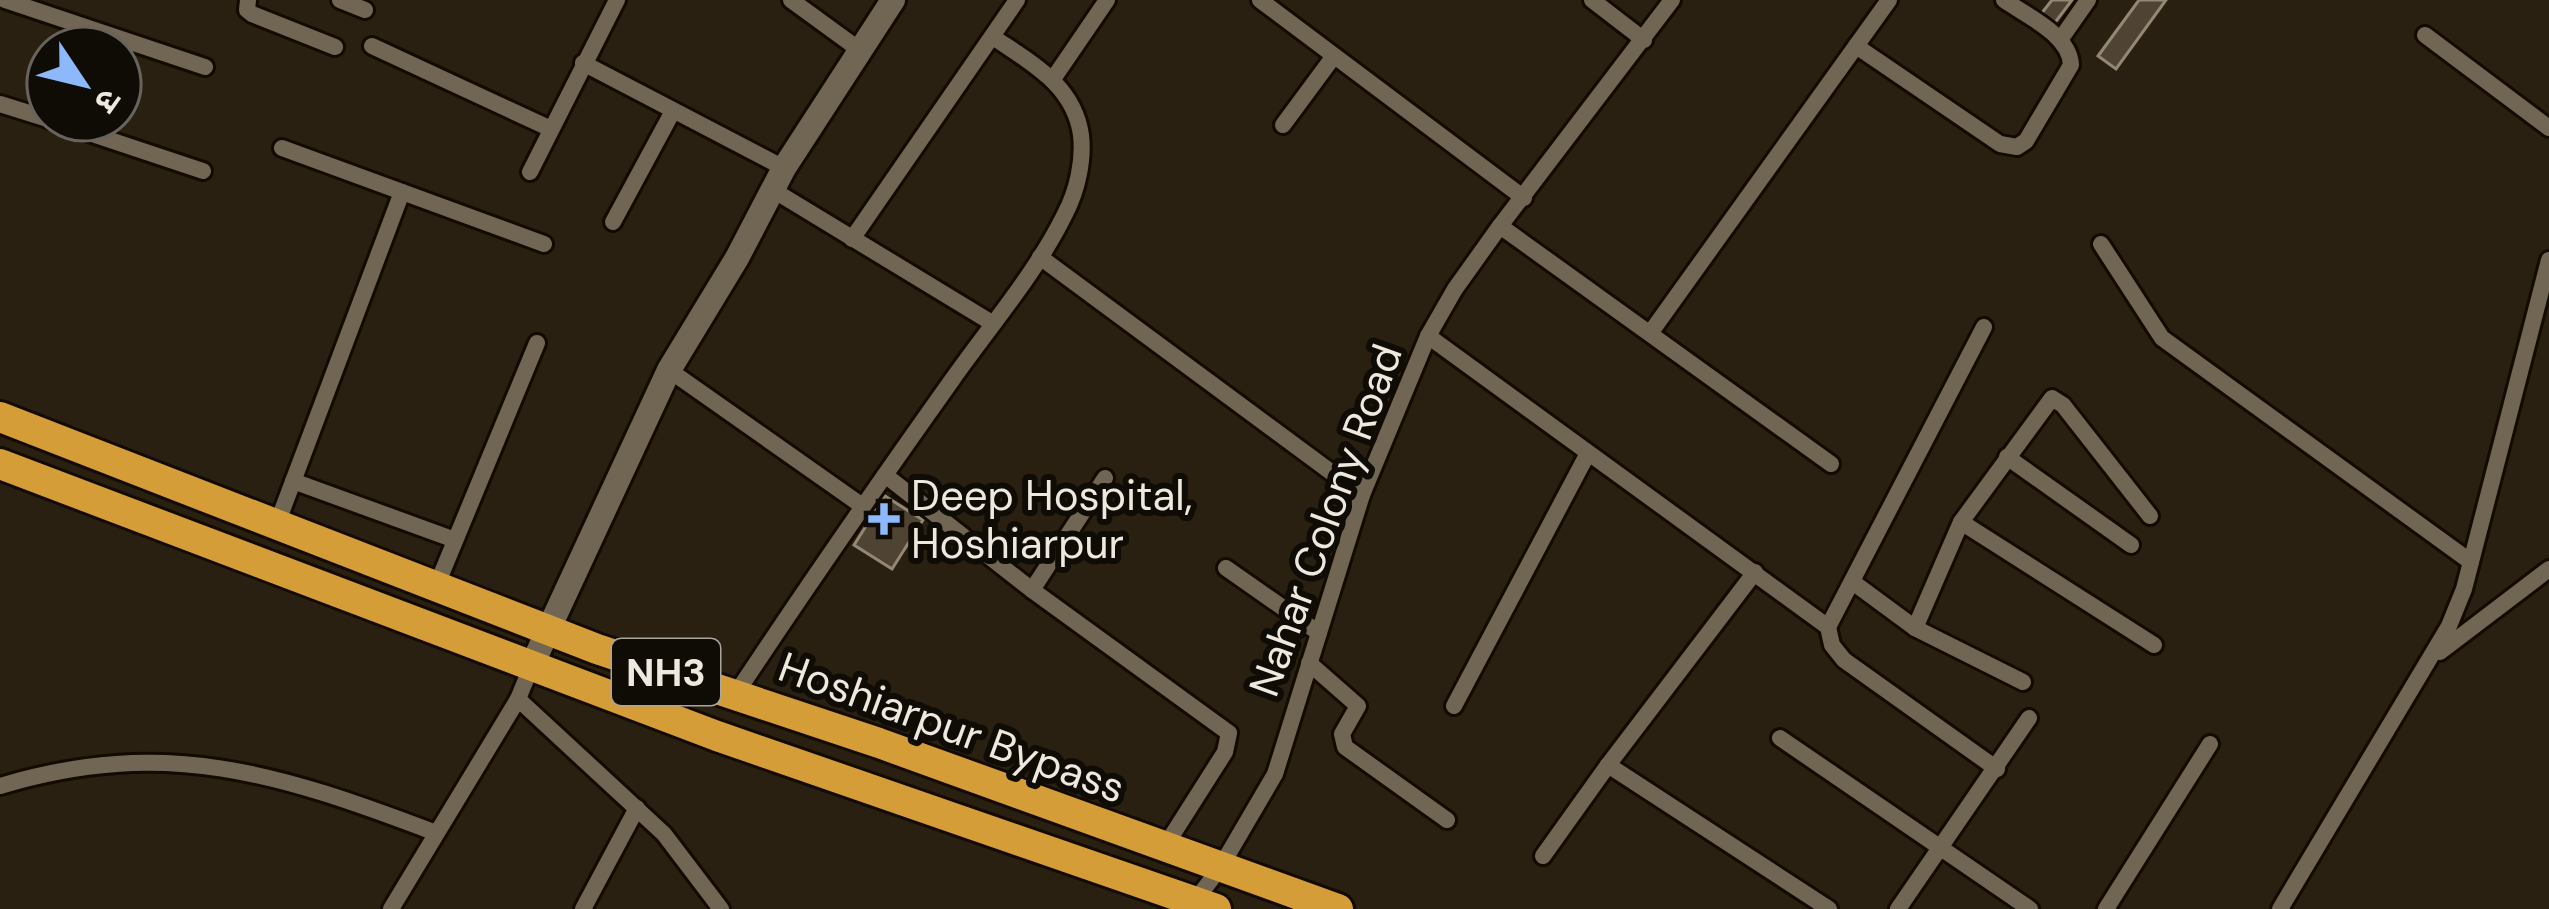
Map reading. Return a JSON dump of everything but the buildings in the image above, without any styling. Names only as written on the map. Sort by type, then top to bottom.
[{"type":"highway","name":"Hoshiarpur Bypass","points":[[0,417],[546,630],[1338,909]]},
{"type":"highway","name":"NH3","points":[[0,464],[717,736],[1200,906]]},
{"type":"street","points":[[5,0],[205,67]]},
{"type":"street","points":[[248,0],[247,10],[252,14],[335,47]]},
{"type":"street","points":[[340,0],[365,10]]},
{"type":"street","points":[[530,172],[617,0]]},
{"type":"street","points":[[791,0],[861,51]]},
{"type":"street","points":[[391,909],[518,699],[669,370],[778,179],[893,0]]},
{"type":"street","points":[[852,239],[1016,0]]},
{"type":"street","points":[[1053,79],[1106,0]]},
{"type":"street","points":[[1260,0],[1524,198]]},
{"type":"street","points":[[1592,0],[1644,40]]},
{"type":"street","name":"Nahar Colony Road","points":[[1200,906],[1275,774],[1362,495],[1428,336],[1500,226],[1672,0]]},
{"type":"street","points":[[1651,332],[1889,0]]},
{"type":"street","points":[[2060,40],[2088,0]]},
{"type":"street","points":[[1856,46],[2008,148],[2026,141],[2071,64],[2069,48],[2008,1]]},
{"type":"street","points":[[2426,35],[2549,128]]},
{"type":"street","points":[[735,694],[1066,213],[1081,162],[1081,134],[1073,107],[1053,79],[993,37]]},
{"type":"street","points":[[372,46],[551,129]]},
{"type":"street","points":[[1282,125],[1334,56]]},
{"type":"street","points":[[583,63],[674,111],[778,179],[852,239],[992,322]]},
{"type":"street","points":[[613,222],[674,111]]},
{"type":"street","points":[[121,144],[203,171]]},
{"type":"street","points":[[282,148],[544,244]]},
{"type":"street","points":[[277,524],[402,192]]},
{"type":"street","points":[[1500,226],[1831,464]]},
{"type":"street","points":[[2101,244],[2162,338],[2471,562]]},
{"type":"street","points":[[1040,257],[1362,495]]},
{"type":"street","points":[[2280,909],[2432,658],[2464,589],[2549,260]]},
{"type":"street","points":[[1828,627],[1984,327]]},
{"type":"street","points":[[1428,336],[1828,627],[1832,645],[1844,660],[1997,769]]},
{"type":"street","points":[[436,587],[537,343]]},
{"type":"street","points":[[669,370],[861,506]]},
{"type":"street","points":[[1915,628],[1961,522],[2052,398],[2150,515]]},
{"type":"street","points":[[1454,706],[1587,455]]},
{"type":"street","points":[[2007,457],[2131,544]]},
{"type":"street","points":[[885,475],[1032,590],[1229,733],[1225,752],[1164,848]]},
{"type":"street","points":[[1032,590],[1105,478]]},
{"type":"street","points":[[293,481],[455,540]]},
{"type":"street","points":[[1961,522],[2154,645]]},
{"type":"street","points":[[1226,568],[1319,633]]},
{"type":"street","points":[[2432,658],[2549,569]]},
{"type":"street","points":[[1543,856],[1755,572]]},
{"type":"street","points":[[1854,583],[1915,628],[2023,682]]},
{"type":"street","points":[[1310,663],[1358,706],[1342,734],[1345,747],[1447,820]]},
{"type":"street","points":[[518,699],[637,808],[684,858],[721,909]]},
{"type":"street","points":[[1898,909],[2030,718]]},
{"type":"street","points":[[1780,738],[2030,909]]},
{"type":"street","points":[[2106,909],[2210,744]]},
{"type":"street","points":[[0,786],[89,764],[178,763],[296,784],[436,833]]},
{"type":"street","points":[[1608,765],[1829,909]]},
{"type":"street","points":[[583,909],[637,808]]},
{"type":"place","name":"Deep Hospital, Hoshiarpur","points":[[884,519]]}]
